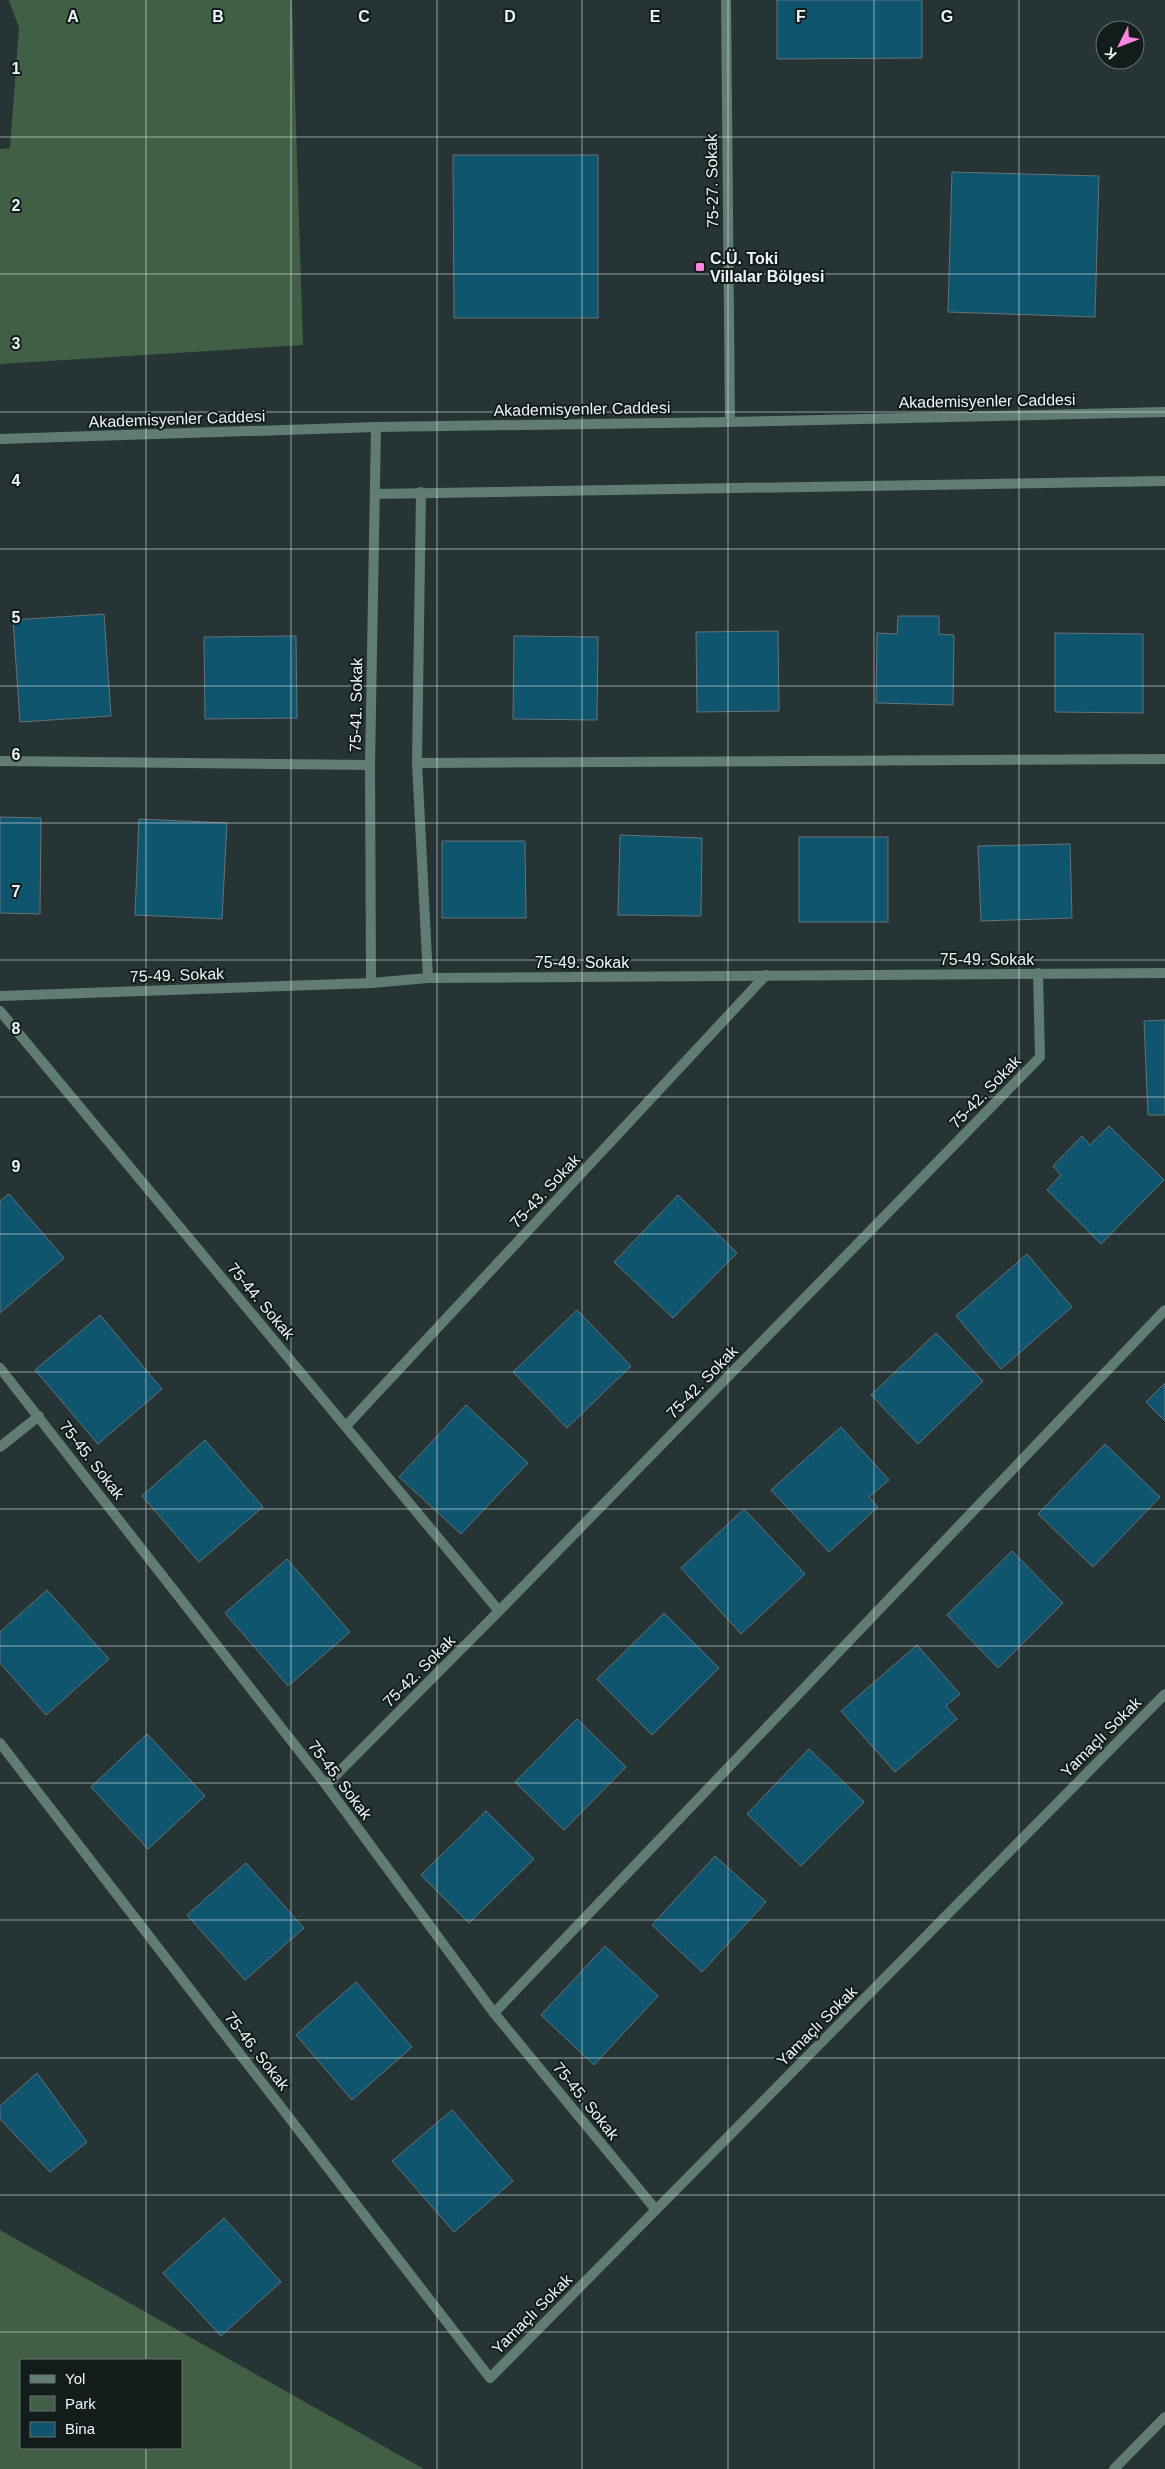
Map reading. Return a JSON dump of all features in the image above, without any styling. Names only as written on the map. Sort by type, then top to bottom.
[{"type":"street","name":"75-27. Sokak","points":[[726,0],[730,422]]},
{"type":"street","name":"Akademisyenler Caddesi","points":[[0,439],[376,427],[730,422],[1165,412]]},
{"type":"street","name":"75-41. Sokak","points":[[371,983],[370,765],[376,427]]},
{"type":"street","points":[[376,494],[1165,481]]},
{"type":"street","points":[[421,492],[417,763],[428,978]]},
{"type":"street","points":[[417,763],[1165,759]]},
{"type":"street","points":[[0,761],[370,765]]},
{"type":"street","name":"75-49. Sokak","points":[[0,996],[371,983],[428,978],[1165,973]]},
{"type":"street","name":"75-42. Sokak","points":[[326,1785],[499,1611],[1040,1058],[1038,974]]},
{"type":"street","name":"75-43. Sokak","points":[[346,1426],[766,975]]},
{"type":"street","name":"75-44. Sokak","points":[[0,1012],[499,1611]]},
{"type":"street","points":[[494,2013],[1165,1310]]},
{"type":"street","name":"75-45. Sokak","points":[[0,1368],[326,1785],[494,2013],[656,2210]]},
{"type":"street","points":[[0,1447],[39,1416]]},
{"type":"street","name":"Yamaçlı Sokak","points":[[490,2378],[1165,1694]]},
{"type":"street","name":"75-46. Sokak","points":[[0,1743],[490,2378]]},
{"type":"street","points":[[1114,2469],[1165,2417]]},
{"type":"green space","points":[[9,0],[292,0],[303,345],[0,364],[0,149],[10,148],[19,28]]},
{"type":"green space","points":[[0,2230],[424,2469],[0,2469]]},
{"type":"building","points":[[777,0],[922,0],[922,58],[777,59]]},
{"type":"building","points":[[453,155],[598,155],[598,318],[454,318]]},
{"type":"building","points":[[952,172],[1099,176],[1095,317],[948,312]]},
{"type":"building","points":[[104,614],[111,716],[20,722],[13,620]]},
{"type":"building","points":[[898,616],[939,616],[939,634],[954,635],[953,705],[876,703],[877,633],[897,634]]},
{"type":"building","points":[[778,631],[779,711],[697,712],[696,632]]},
{"type":"building","points":[[1055,633],[1143,634],[1143,713],[1055,712]]},
{"type":"building","points":[[296,636],[297,718],[205,719],[204,637]]},
{"type":"building","points":[[514,636],[598,637],[597,720],[513,719]]},
{"type":"building","points":[[0,817],[41,818],[40,914],[0,913]]},
{"type":"building","points":[[139,819],[227,823],[222,919],[135,915]]},
{"type":"building","points":[[620,835],[702,838],[701,916],[618,915]]},
{"type":"building","points":[[799,837],[888,837],[888,922],[799,922]]},
{"type":"building","points":[[442,841],[525,841],[526,918],[442,918]]},
{"type":"building","points":[[1070,844],[1072,918],[981,921],[978,846]]},
{"type":"building","points":[[1165,1020],[1165,1115],[1148,1115],[1144,1021]]},
{"type":"building","points":[[1109,1126],[1164,1180],[1101,1244],[1047,1190],[1061,1175],[1053,1166],[1082,1136],[1090,1145]]},
{"type":"building","points":[[9,1194],[64,1258],[0,1313],[0,1201]]},
{"type":"building","points":[[678,1195],[737,1253],[673,1318],[614,1262]]},
{"type":"building","points":[[1027,1254],[1072,1307],[1001,1369],[956,1316]]},
{"type":"building","points":[[577,1310],[631,1366],[567,1428],[513,1372]]},
{"type":"building","points":[[100,1315],[162,1389],[98,1444],[35,1370]]},
{"type":"building","points":[[936,1333],[983,1381],[918,1444],[871,1395]]},
{"type":"building","points":[[1165,1383],[1165,1421],[1146,1402]]},
{"type":"building","points":[[466,1405],[528,1463],[461,1534],[399,1477]]},
{"type":"building","points":[[841,1427],[889,1480],[869,1497],[878,1507],[829,1552],[771,1490]]},
{"type":"building","points":[[205,1440],[263,1507],[199,1562],[142,1496]]},
{"type":"building","points":[[1105,1444],[1160,1497],[1093,1567],[1038,1514]]},
{"type":"building","points":[[744,1509],[805,1574],[741,1634],[681,1568]]},
{"type":"building","points":[[1012,1551],[1063,1603],[998,1668],[947,1615]]},
{"type":"building","points":[[287,1559],[350,1632],[288,1686],[225,1613]]},
{"type":"building","points":[[47,1590],[109,1659],[46,1715],[0,1663],[0,1632]]},
{"type":"building","points":[[664,1613],[719,1668],[652,1735],[597,1679]]},
{"type":"building","points":[[917,1645],[960,1694],[946,1706],[957,1719],[895,1772],[841,1711]]},
{"type":"building","points":[[577,1719],[626,1767],[564,1830],[515,1782]]},
{"type":"building","points":[[147,1734],[205,1796],[148,1849],[91,1787]]},
{"type":"building","points":[[809,1749],[864,1802],[801,1866],[747,1814]]},
{"type":"building","points":[[486,1811],[534,1859],[469,1923],[421,1875]]},
{"type":"building","points":[[715,1856],[766,1902],[702,1972],[652,1925]]},
{"type":"building","points":[[246,1863],[304,1928],[245,1980],[187,1915]]},
{"type":"building","points":[[605,1946],[658,1996],[594,2065],[541,2015]]},
{"type":"building","points":[[356,1982],[412,2047],[352,2100],[296,2035]]},
{"type":"building","points":[[37,2073],[87,2142],[50,2172],[0,2119],[0,2106]]},
{"type":"building","points":[[452,2110],[513,2181],[454,2232],[392,2161]]},
{"type":"building","points":[[224,2218],[281,2282],[221,2336],[163,2273]]},
{"type":"place","name":"C.Ü. Toki Villalar Bölgesi","points":[[700,267]]}]
